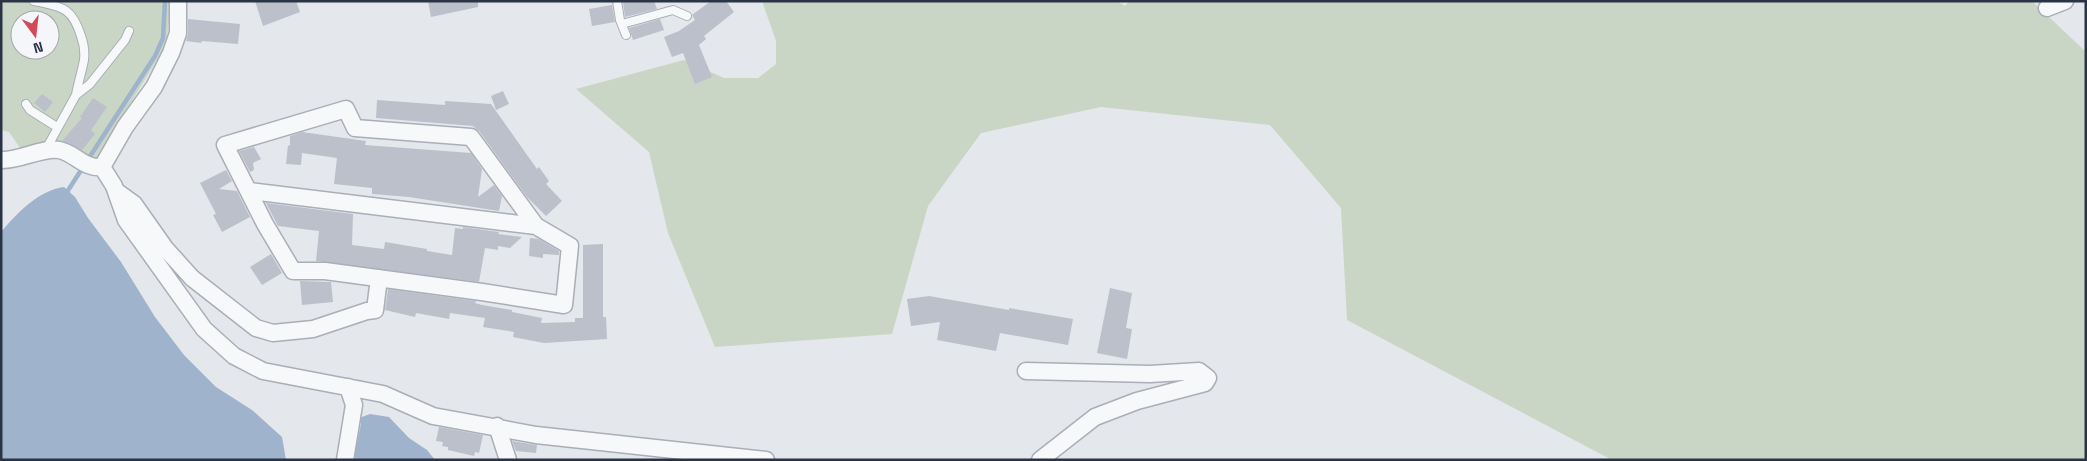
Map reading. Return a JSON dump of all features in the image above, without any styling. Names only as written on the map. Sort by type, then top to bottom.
[{"type":"street","points":[[102,167],[125,127],[154,87],[171,53],[178,33],[178,1]]},
{"type":"street","points":[[2047,8],[2065,1]]},
{"type":"street","points":[[346,109],[355,128],[471,137],[536,226],[570,246],[564,305],[379,278],[325,271],[293,272],[265,224],[250,191],[225,145],[346,109]]},
{"type":"street","points":[[1,160],[59,150],[75,156],[88,166],[102,167]]},
{"type":"street","points":[[102,167],[116,191],[126,220],[204,329],[234,356],[263,371],[383,394],[433,416],[497,426],[536,435],[766,460]]},
{"type":"street","points":[[116,191],[134,204],[165,248],[192,278],[256,328],[273,333],[313,329],[367,310],[375,310],[379,278]]},
{"type":"street","points":[[250,191],[536,226]]},
{"type":"street","points":[[1026,371],[1150,374],[1199,371],[1208,378],[1205,382],[1138,401],[1095,417],[1040,460]]},
{"type":"street","points":[[344,460],[354,405],[348,387]]},
{"type":"street","points":[[497,426],[508,460]]},
{"type":"lane","points":[[34,1],[57,6],[67,11],[74,18],[84,46],[84,59],[76,94],[45,151]]},
{"type":"lane","points":[[618,1],[626,35]]},
{"type":"lane","points":[[622,24],[673,10],[687,16]]},
{"type":"lane","points":[[76,94],[90,84],[125,40],[129,31]]},
{"type":"lane","points":[[26,104],[30,110],[46,122],[57,127]]},
{"type":"green space","points":[[1,1],[169,1],[166,45],[96,160],[23,152],[9,132],[1,130]]},
{"type":"green space","points":[[762,1],[1117,1],[1125,6],[1129,1],[2032,1],[2086,52],[2086,460],[1612,460],[1347,320],[1341,208],[1270,125],[1101,107],[981,133],[928,206],[892,334],[715,347],[668,233],[649,152],[576,89],[684,60],[724,78],[758,78],[776,64],[776,41]]},
{"type":"water","points":[[64,187],[75,197],[88,218],[121,262],[155,317],[184,355],[216,387],[252,410],[282,437],[286,460],[1,460],[1,232],[21,210],[37,198],[55,189]]},
{"type":"water","points":[[370,414],[389,417],[409,438],[427,450],[435,460],[353,460],[361,424],[359,418]]},
{"type":"building","points":[[255,1],[296,1],[300,12],[263,26]]},
{"type":"building","points":[[428,1],[478,1],[478,7],[431,17]]},
{"type":"building","points":[[654,1],[657,9],[625,17],[623,2]]},
{"type":"building","points":[[711,1],[726,1],[734,12],[704,36],[706,39],[699,45],[712,77],[695,84],[683,53],[672,57],[664,37],[679,31],[695,20],[692,15]]},
{"type":"building","points":[[612,5],[615,22],[592,26],[589,9]]},
{"type":"building","points":[[188,19],[240,24],[238,44],[186,41]]},
{"type":"building","points":[[660,19],[664,30],[633,40],[629,28]]},
{"type":"building","points":[[503,91],[509,104],[496,110],[491,96]]},
{"type":"building","points":[[42,94],[53,102],[45,112],[34,103]]},
{"type":"building","points":[[93,98],[107,107],[91,130],[95,134],[82,150],[62,141],[82,118],[80,117]]},
{"type":"building","points":[[377,100],[445,105],[445,101],[491,104],[537,169],[539,167],[549,181],[546,184],[562,201],[546,216],[527,197],[479,131],[473,126],[376,118]]},
{"type":"building","points":[[302,132],[366,141],[365,145],[471,153],[482,169],[478,197],[494,185],[502,196],[499,211],[409,197],[372,194],[372,188],[334,184],[337,158],[302,153],[301,165],[286,164],[290,136]]},
{"type":"building","points":[[254,147],[261,159],[253,163],[254,170],[250,172],[239,151]]},
{"type":"building","points":[[226,170],[232,181],[219,189],[237,191],[250,217],[222,232],[213,215],[216,214],[200,183]]},
{"type":"building","points":[[266,203],[353,214],[352,245],[384,249],[385,242],[452,255],[455,228],[463,229],[463,227],[522,237],[510,248],[498,246],[498,250],[485,248],[479,282],[316,261],[319,231],[278,226]]},
{"type":"building","points":[[530,238],[539,239],[559,251],[559,255],[543,254],[543,258],[529,256]]},
{"type":"building","points":[[603,244],[603,317],[606,317],[607,339],[544,343],[513,337],[514,332],[483,327],[485,318],[450,313],[449,319],[416,313],[415,317],[385,310],[388,289],[476,301],[475,303],[482,305],[542,318],[541,323],[575,322],[575,318],[583,318],[583,245]]},
{"type":"building","points":[[271,254],[282,273],[262,285],[250,267]]},
{"type":"building","points":[[300,281],[331,282],[333,302],[302,305]]},
{"type":"building","points":[[1110,288],[1132,293],[1126,328],[1132,329],[1127,359],[1097,353]]},
{"type":"building","points":[[929,296],[1073,319],[1068,345],[1000,333],[996,351],[937,340],[940,322],[911,326],[907,299]]},
{"type":"building","points":[[439,427],[483,435],[479,453],[475,452],[474,456],[448,450],[448,447],[442,446],[443,442],[436,441]]},
{"type":"building","points":[[512,441],[537,445],[536,453],[516,451]]},
{"type":"waterway","points":[[65,195],[155,56],[163,38],[165,1]]}]
